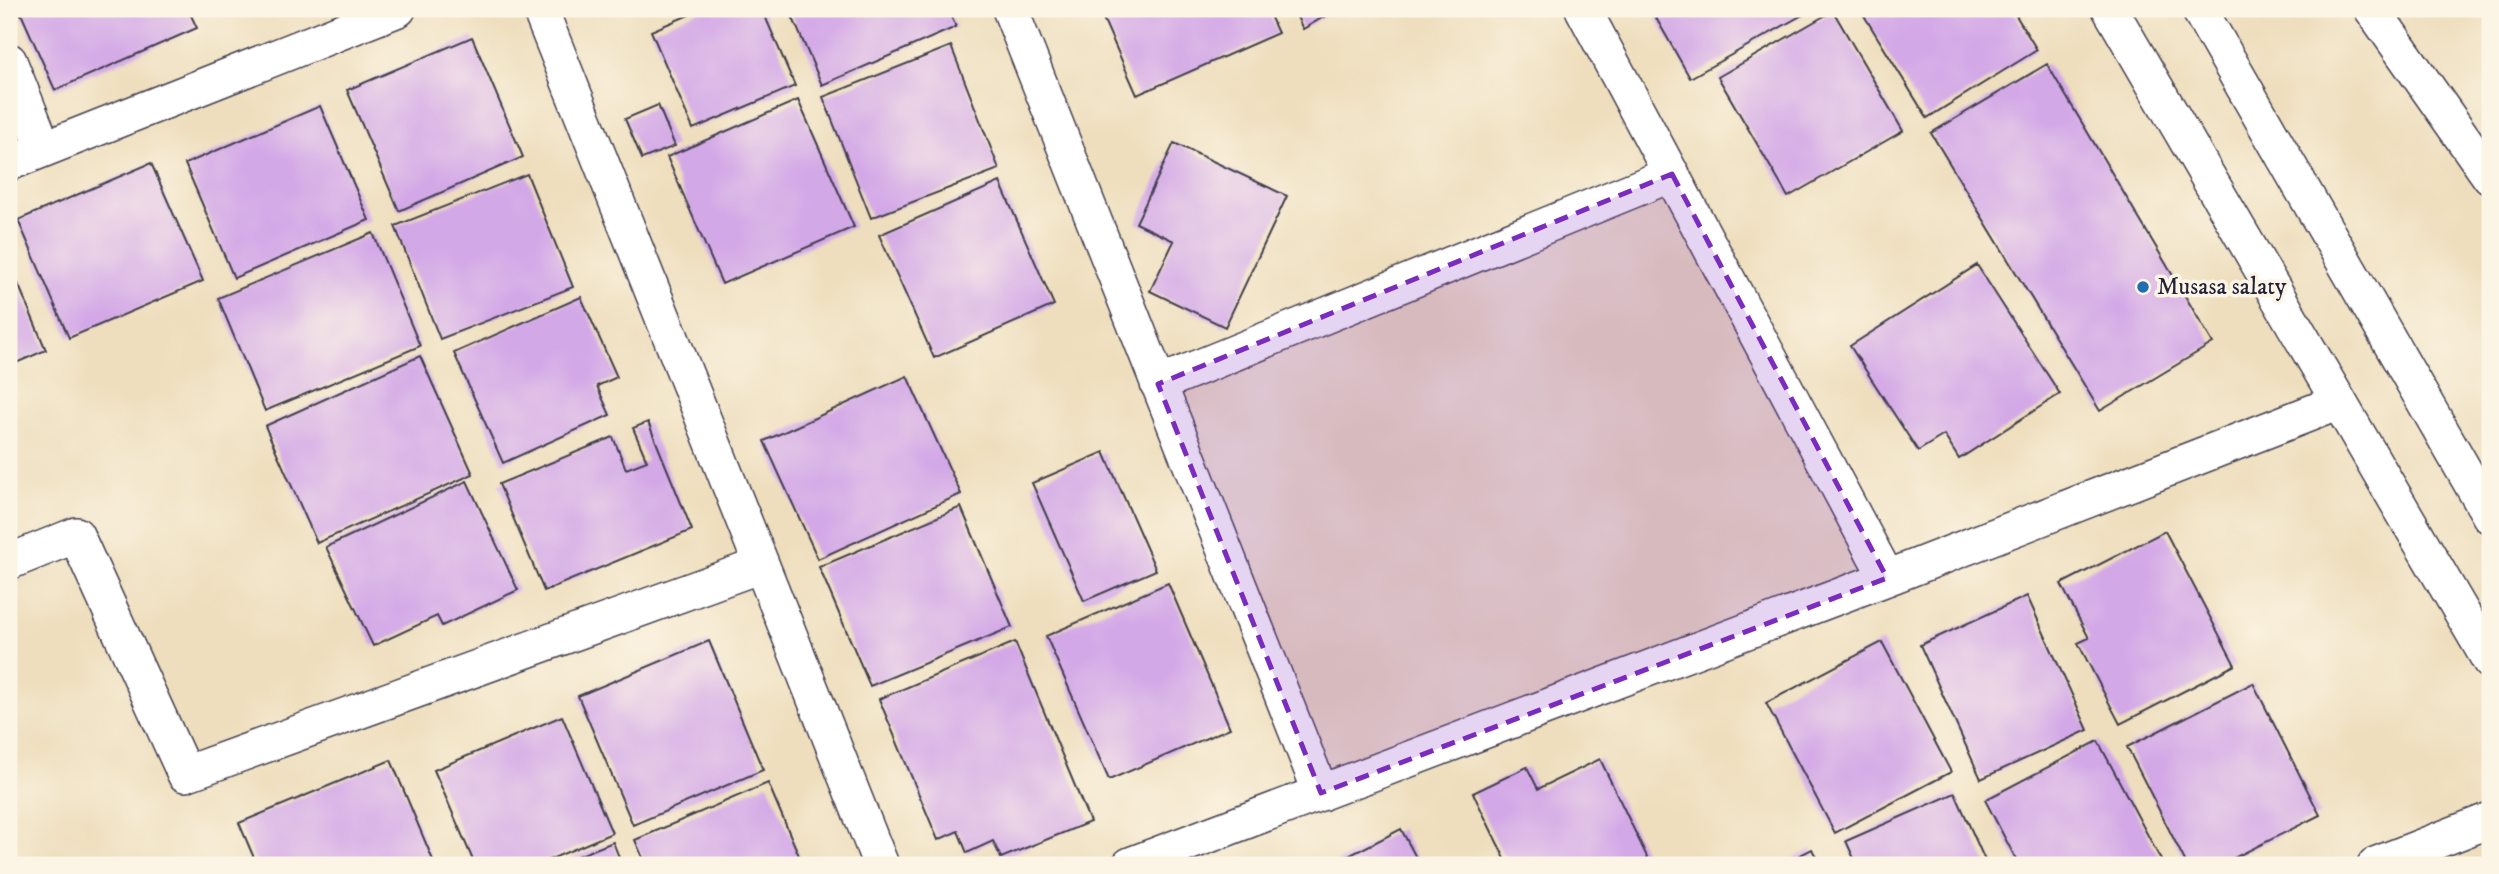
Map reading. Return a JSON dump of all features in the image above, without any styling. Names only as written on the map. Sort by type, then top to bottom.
[{"type":"street","points":[[9,163],[398,9]]},
{"type":"street","points":[[540,9],[881,865]]},
{"type":"street","points":[[1010,9],[1321,793]]},
{"type":"street","points":[[1583,9],[1887,578]]},
{"type":"street","points":[[2110,9],[2490,661]]},
{"type":"street","points":[[2199,9],[2490,516]]},
{"type":"street","points":[[2372,9],[2490,177]]},
{"type":"street","points":[[2384,9],[2449,85],[2490,141]]},
{"type":"street","points":[[9,61],[44,149]]},
{"type":"street","points":[[1158,384],[1672,174]]},
{"type":"street","points":[[1130,865],[1887,578],[2339,402]]},
{"type":"street","points":[[9,562],[76,535],[185,774],[761,565]]},
{"type":"street","points":[[2375,865],[2490,820]]},
{"type":"highlighted area","points":[[1672,174],[1887,578],[1321,793],[1158,384]]},
{"type":"building","points":[[19,9],[188,9],[197,28],[55,90]]},
{"type":"building","points":[[703,9],[762,9],[795,86],[693,129],[651,31]]},
{"type":"building","points":[[789,9],[948,9],[956,27],[822,85]]},
{"type":"building","points":[[1099,9],[1267,9],[1278,33],[1137,95]]},
{"type":"building","points":[[1293,9],[1337,9],[1303,29]]},
{"type":"building","points":[[1651,9],[1813,9],[1690,78]]},
{"type":"building","points":[[1860,9],[2012,9],[2037,50],[1927,118]]},
{"type":"building","points":[[1833,11],[1903,131],[1788,197],[1718,77]]},
{"type":"building","points":[[472,37],[523,157],[399,211],[347,90]]},
{"type":"building","points":[[951,46],[999,169],[871,218],[823,97]]},
{"type":"building","points":[[2047,64],[2213,343],[2100,411],[1931,133]]},
{"type":"building","points":[[798,100],[854,227],[722,284],[667,157]]},
{"type":"building","points":[[658,105],[675,146],[642,159],[625,119]]},
{"type":"building","points":[[320,106],[369,220],[234,278],[185,164]]},
{"type":"building","points":[[1174,143],[1287,196],[1225,327],[1150,291],[1174,241],[1136,223]]},
{"type":"building","points":[[151,163],[203,281],[69,338],[18,220]]},
{"type":"building","points":[[527,174],[573,287],[440,339],[395,226]]},
{"type":"building","points":[[1000,182],[1054,305],[934,358],[879,235]]},
{"type":"building","points":[[373,233],[420,346],[265,411],[218,298]]},
{"type":"building","points":[[9,262],[46,350],[9,366]]},
{"type":"building","points":[[1977,265],[2060,394],[1959,459],[1944,435],[1918,451],[1850,346]]},
{"type":"building","points":[[581,297],[617,377],[597,386],[610,415],[503,463],[454,353]]},
{"type":"building","points":[[420,356],[473,474],[317,543],[265,426]]},
{"type":"building","points":[[907,376],[961,494],[818,559],[764,441]]},
{"type":"building","points":[[648,422],[692,530],[544,591],[499,484],[613,437],[626,469],[647,461],[633,428]]},
{"type":"building","points":[[1104,452],[1156,570],[1084,601],[1032,483]]},
{"type":"building","points":[[467,481],[518,590],[442,626],[437,616],[373,646],[326,547]]},
{"type":"building","points":[[961,507],[1012,627],[870,686],[819,567]]},
{"type":"building","points":[[2165,531],[2235,665],[2120,724],[2078,643],[2089,638],[2061,584]]},
{"type":"building","points":[[1168,583],[1230,728],[1109,780],[1046,636]]},
{"type":"building","points":[[2027,596],[2088,730],[1981,779],[1920,645]]},
{"type":"building","points":[[709,641],[763,770],[633,825],[578,696]]},
{"type":"building","points":[[1015,642],[1090,822],[1001,858],[993,841],[967,853],[958,831],[938,840],[879,699]]},
{"type":"building","points":[[1882,642],[1951,772],[1835,833],[1766,703]]},
{"type":"building","points":[[2253,683],[2320,815],[2220,865],[2187,865],[2127,747]]},
{"type":"building","points":[[562,716],[612,833],[537,865],[475,865],[434,770]]},
{"type":"building","points":[[2098,741],[2162,862],[2156,865],[2019,865],[1985,800]]},
{"type":"building","points":[[1600,759],[1651,865],[1508,865],[1473,793],[1527,767],[1538,789]]},
{"type":"building","points":[[391,760],[435,865],[257,865],[239,823]]},
{"type":"building","points":[[768,783],[803,865],[646,865],[635,840]]},
{"type":"building","points":[[1955,793],[1987,865],[1857,865],[1846,841]]},
{"type":"building","points":[[1401,829],[1420,865],[1331,865]]},
{"type":"building","points":[[613,842],[622,865],[555,865]]},
{"type":"building","points":[[1812,849],[1820,865],[1781,865]]},
{"type":"place","name":"Musasa salaty","points":[[2143,287]]}]
